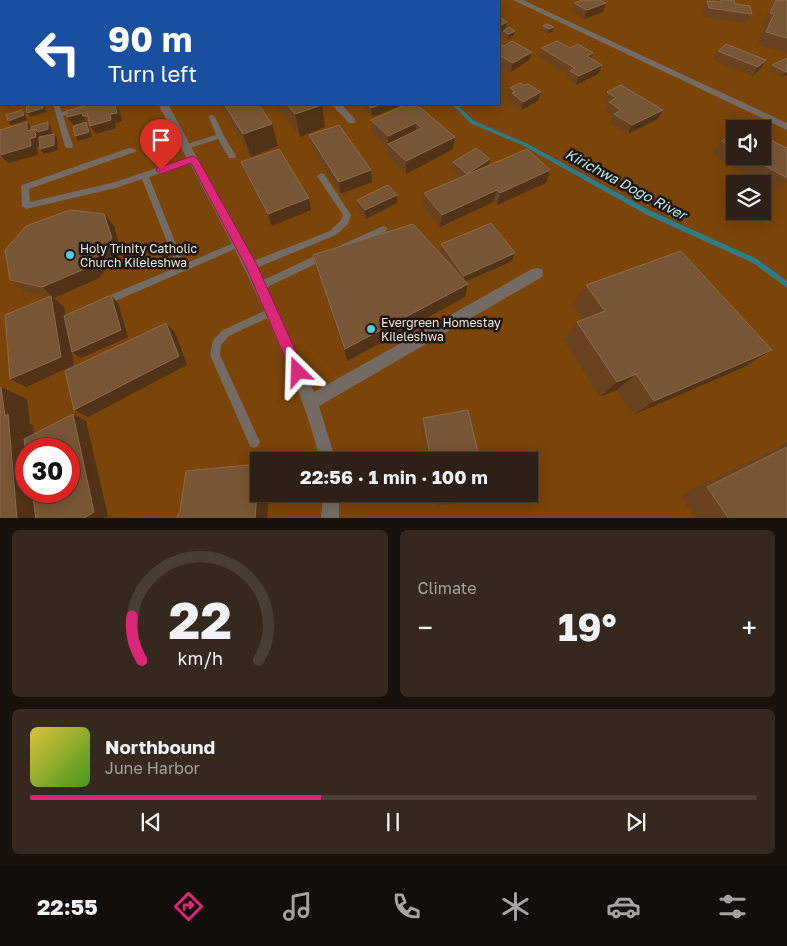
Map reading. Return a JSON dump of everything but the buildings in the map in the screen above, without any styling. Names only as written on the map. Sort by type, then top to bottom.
[{"type":"street","points":[[517,0],[787,127]]},
{"type":"street","points":[[164,105],[252,266],[311,402],[322,432],[326,452]]},
{"type":"street","points":[[337,105],[352,121]]},
{"type":"street","points":[[311,402],[537,273]]},
{"type":"street","points":[[330,518],[331,502]]},
{"type":"lane","points":[[56,105],[69,146]]},
{"type":"lane","points":[[59,116],[93,105]]},
{"type":"lane","points":[[212,117],[220,136],[232,156]]},
{"type":"lane","points":[[132,150],[25,187],[26,206],[116,185],[145,176],[220,136]]},
{"type":"lane","points":[[145,176],[182,269]]},
{"type":"lane","points":[[252,266],[333,233],[345,222],[347,216],[320,176]]},
{"type":"lane","points":[[260,286],[382,229]]},
{"type":"lane","points":[[96,306],[239,244]]},
{"type":"lane","points":[[254,442],[215,354],[216,342],[226,333],[273,311]]},
{"type":"shaded area","points":[[500,0],[787,0],[787,518],[0,518],[0,105],[500,105]]},
{"type":"waterway","name":"Kirichwa Dogo River","points":[[455,105],[472,122],[524,144],[649,213],[755,261],[787,285]]},
{"type":"place","name":"Holy Trinity Catholic Church Kileleshwa","points":[[70,255]]},
{"type":"place","name":"Evergreen Homestay Kileleshwa","points":[[371,329]]},
{"type":"route","points":[[161,170],[193,159],[252,266],[298,372]]}]
